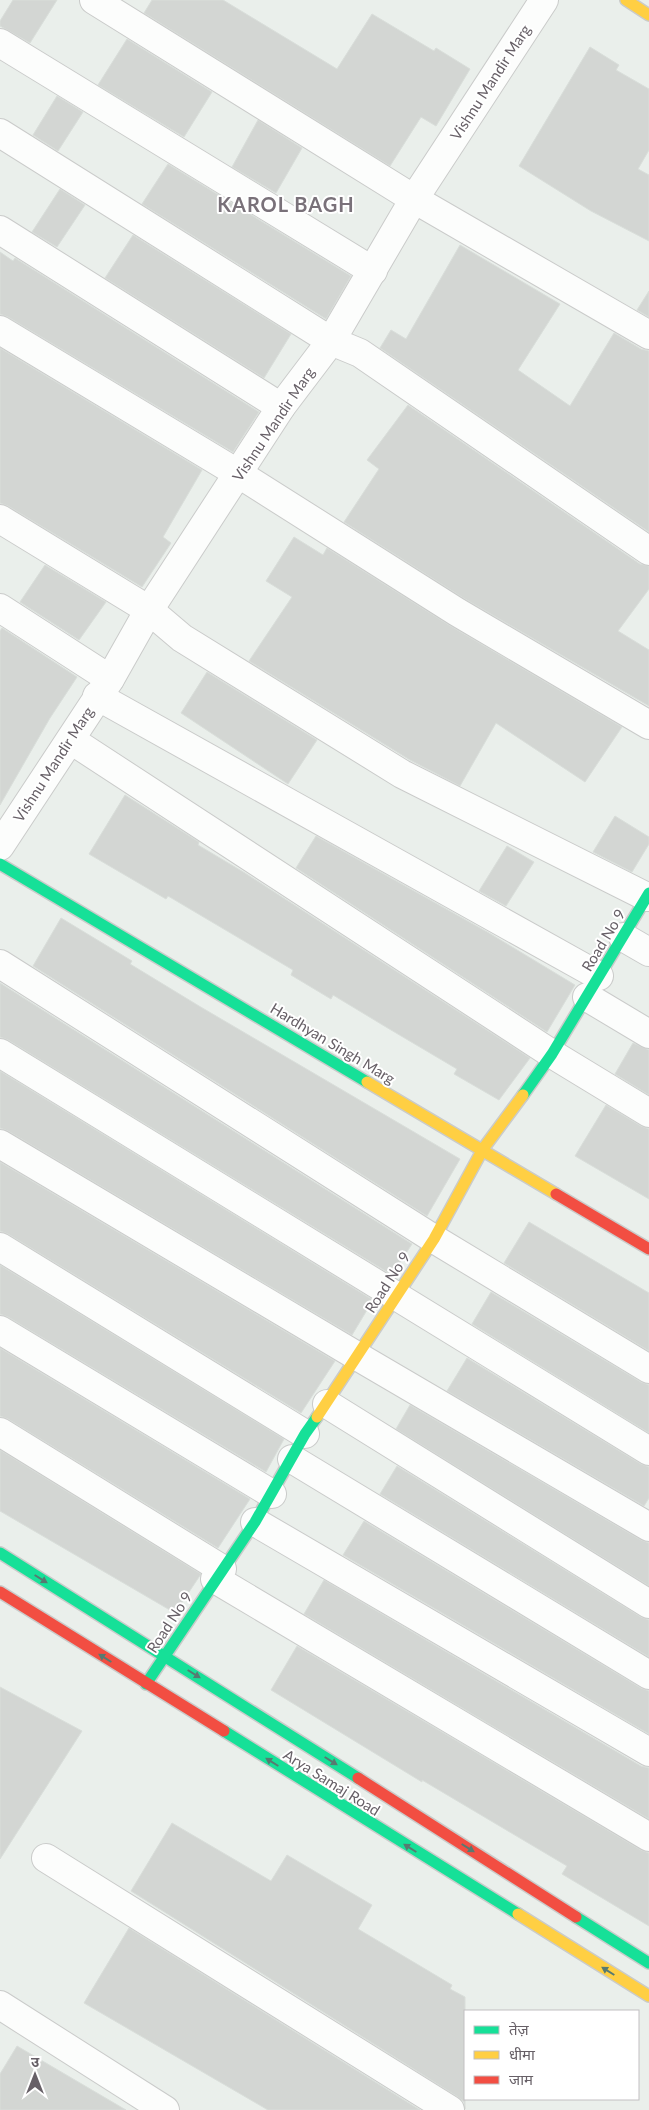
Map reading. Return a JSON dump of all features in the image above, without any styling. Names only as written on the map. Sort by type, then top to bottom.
[{"type":"street","points":[[94,0],[414,199],[649,335]]},
{"type":"street","name":"Vishnu Mandir Marg","points":[[0,846],[104,687],[149,610],[281,407],[331,341],[414,199],[544,0]]},
{"type":"street","points":[[626,0],[649,15]]},
{"type":"street","points":[[0,42],[373,271]]},
{"type":"street","points":[[0,133],[331,341],[360,353],[649,551]]},
{"type":"street","points":[[0,230],[281,407]]},
{"type":"street","points":[[0,330],[239,474],[457,612],[649,726]]},
{"type":"street","points":[[0,519],[149,610],[182,638],[402,774],[648,895]]},
{"type":"street","points":[[0,608],[104,687],[593,986],[649,1034]]},
{"type":"street","points":[[70,740],[552,1054],[649,1113]]},
{"type":"street","name":"Hardhyan Singh Marg","points":[[0,864],[649,1249]]},
{"type":"street","name":"Road No 9","points":[[146,1684],[218,1574],[255,1522],[305,1434],[327,1404],[434,1239],[483,1149],[552,1054],[648,895]]},
{"type":"street","points":[[623,936],[649,952]]},
{"type":"street","points":[[0,964],[434,1239],[649,1369]]},
{"type":"street","points":[[0,1053],[649,1451]]},
{"type":"street","points":[[0,1144],[649,1527]]},
{"type":"street","points":[[0,1247],[305,1434]]},
{"type":"street","points":[[0,1330],[272,1494]]},
{"type":"street","points":[[327,1404],[649,1604]]},
{"type":"street","points":[[0,1432],[218,1574],[649,1837]]},
{"type":"street","points":[[292,1459],[649,1675]]},
{"type":"street","points":[[255,1522],[649,1752]]},
{"type":"street","points":[[0,1553],[165,1655],[649,1964]]},
{"type":"street","name":"Arya Samaj Road","points":[[0,1592],[649,1996]]},
{"type":"street","points":[[46,1858],[450,2110]]},
{"type":"street","points":[[0,2005],[165,2110]]},
{"type":"building","points":[[13,0],[57,0],[30,43],[0,26],[0,21]]},
{"type":"building","points":[[152,0],[223,0],[337,69],[372,14],[434,51],[436,48],[470,69],[436,126],[421,117],[390,166],[144,13]]},
{"type":"building","points":[[127,39],[212,92],[184,137],[98,85]]},
{"type":"building","points":[[590,47],[619,65],[616,70],[649,89],[649,150],[638,169],[649,175],[649,241],[591,211],[519,166]]},
{"type":"building","points":[[57,96],[83,112],[58,151],[33,135]]},
{"type":"building","points":[[258,120],[302,148],[276,193],[232,167]]},
{"type":"building","points":[[168,164],[351,276],[326,319],[142,204]]},
{"type":"building","points":[[60,189],[85,205],[57,247],[32,232]]},
{"type":"building","points":[[133,235],[291,334],[264,378],[105,278]]},
{"type":"building","points":[[460,245],[560,304],[518,370],[570,406],[614,333],[641,349],[649,351],[649,532],[380,348],[391,330],[406,339]]},
{"type":"building","points":[[0,252],[13,261],[15,258],[259,412],[233,452],[0,314]]},
{"type":"building","points":[[649,291],[649,317],[637,310]]},
{"type":"building","points":[[0,348],[202,470],[163,537],[171,543],[142,587],[0,503]]},
{"type":"building","points":[[408,405],[640,564],[649,566],[649,589],[618,631],[649,650],[649,706],[465,599],[344,522],[379,469],[367,460]]},
{"type":"building","points":[[294,537],[323,555],[327,548],[449,625],[622,727],[585,782],[496,723],[460,786],[410,760],[249,661],[292,597],[266,581]]},
{"type":"building","points":[[45,565],[106,602],[79,640],[20,602]]},
{"type":"building","points":[[2,628],[77,677],[50,718],[0,805],[0,631]]},
{"type":"building","points":[[207,672],[317,740],[288,784],[181,713]]},
{"type":"building","points":[[125,795],[199,842],[198,845],[245,873],[530,1058],[499,1100],[454,1074],[457,1069],[333,995],[331,999],[291,975],[293,970],[168,896],[166,899],[89,854]]},
{"type":"building","points":[[615,816],[649,837],[649,844],[632,872],[593,852]]},
{"type":"building","points":[[316,836],[489,933],[575,985],[547,1032],[296,868]]},
{"type":"building","points":[[507,846],[534,862],[506,906],[479,891]]},
{"type":"building","points":[[61,918],[132,961],[130,964],[199,1006],[460,1159],[427,1216],[33,966]]},
{"type":"building","points":[[0,983],[412,1244],[392,1275],[8,1040],[0,1037]]},
{"type":"building","points":[[633,1043],[649,1050],[649,1095],[615,1074]]},
{"type":"building","points":[[0,1071],[373,1300],[352,1335],[0,1128]]},
{"type":"building","points":[[606,1105],[649,1129],[649,1199],[575,1156]]},
{"type":"building","points":[[0,1162],[335,1361],[301,1413],[8,1234],[0,1231]]},
{"type":"building","points":[[529,1222],[649,1293],[649,1351],[504,1263]]},
{"type":"building","points":[[0,1265],[284,1439],[266,1472],[8,1317],[0,1314]]},
{"type":"building","points":[[491,1292],[649,1385],[649,1433],[472,1324]]},
{"type":"building","points":[[0,1348],[250,1499],[218,1548],[8,1419],[0,1416]]},
{"type":"building","points":[[467,1358],[641,1464],[649,1467],[649,1498],[644,1506],[447,1391]]},
{"type":"building","points":[[410,1405],[649,1543],[649,1586],[396,1429]]},
{"type":"building","points":[[0,1450],[201,1574],[175,1613],[0,1511]]},
{"type":"building","points":[[397,1466],[641,1617],[649,1620],[649,1657],[380,1494]]},
{"type":"building","points":[[364,1521],[641,1688],[649,1691],[649,1734],[343,1555]]},
{"type":"building","points":[[324,1580],[641,1766],[649,1768],[649,1819],[304,1614]]},
{"type":"building","points":[[297,1646],[649,1853],[649,1926],[562,1874],[567,1866],[422,1780],[422,1782],[271,1690]]},
{"type":"building","points":[[0,1687],[82,1731],[0,1859]]},
{"type":"building","points":[[172,1823],[271,1881],[287,1855],[372,1905],[358,1929],[452,1985],[450,1989],[465,1997],[465,2109],[464,2102],[458,2097],[131,1891]]},
{"type":"building","points":[[129,1928],[420,2110],[268,2110],[84,2003]]},
{"type":"building","points":[[17,2046],[126,2110],[0,2110],[0,2074]]},
{"type":"traffic: fast","points":[[0,864],[367,1082]]},
{"type":"traffic: fast","points":[[523,1095],[552,1054],[649,893]]},
{"type":"traffic: fast","points":[[146,1684],[255,1522],[305,1434],[317,1417]]},
{"type":"traffic: fast","points":[[0,1553],[358,1778]]},
{"type":"traffic: fast","points":[[224,1731],[518,1914]]},
{"type":"traffic: fast","points":[[576,1917],[649,1963]]},
{"type":"traffic: slow","points":[[626,0],[649,15]]},
{"type":"traffic: slow","points":[[367,1082],[556,1194]]},
{"type":"traffic: slow","points":[[317,1417],[434,1239],[483,1149],[523,1095]]},
{"type":"traffic: slow","points":[[518,1914],[649,1996]]},
{"type":"traffic: jam","points":[[556,1194],[649,1249]]},
{"type":"traffic: jam","points":[[0,1592],[224,1731]]},
{"type":"traffic: jam","points":[[358,1778],[576,1917]]},
{"type":"district","name":"KAROL BAGH","points":[[286,204]]}]
